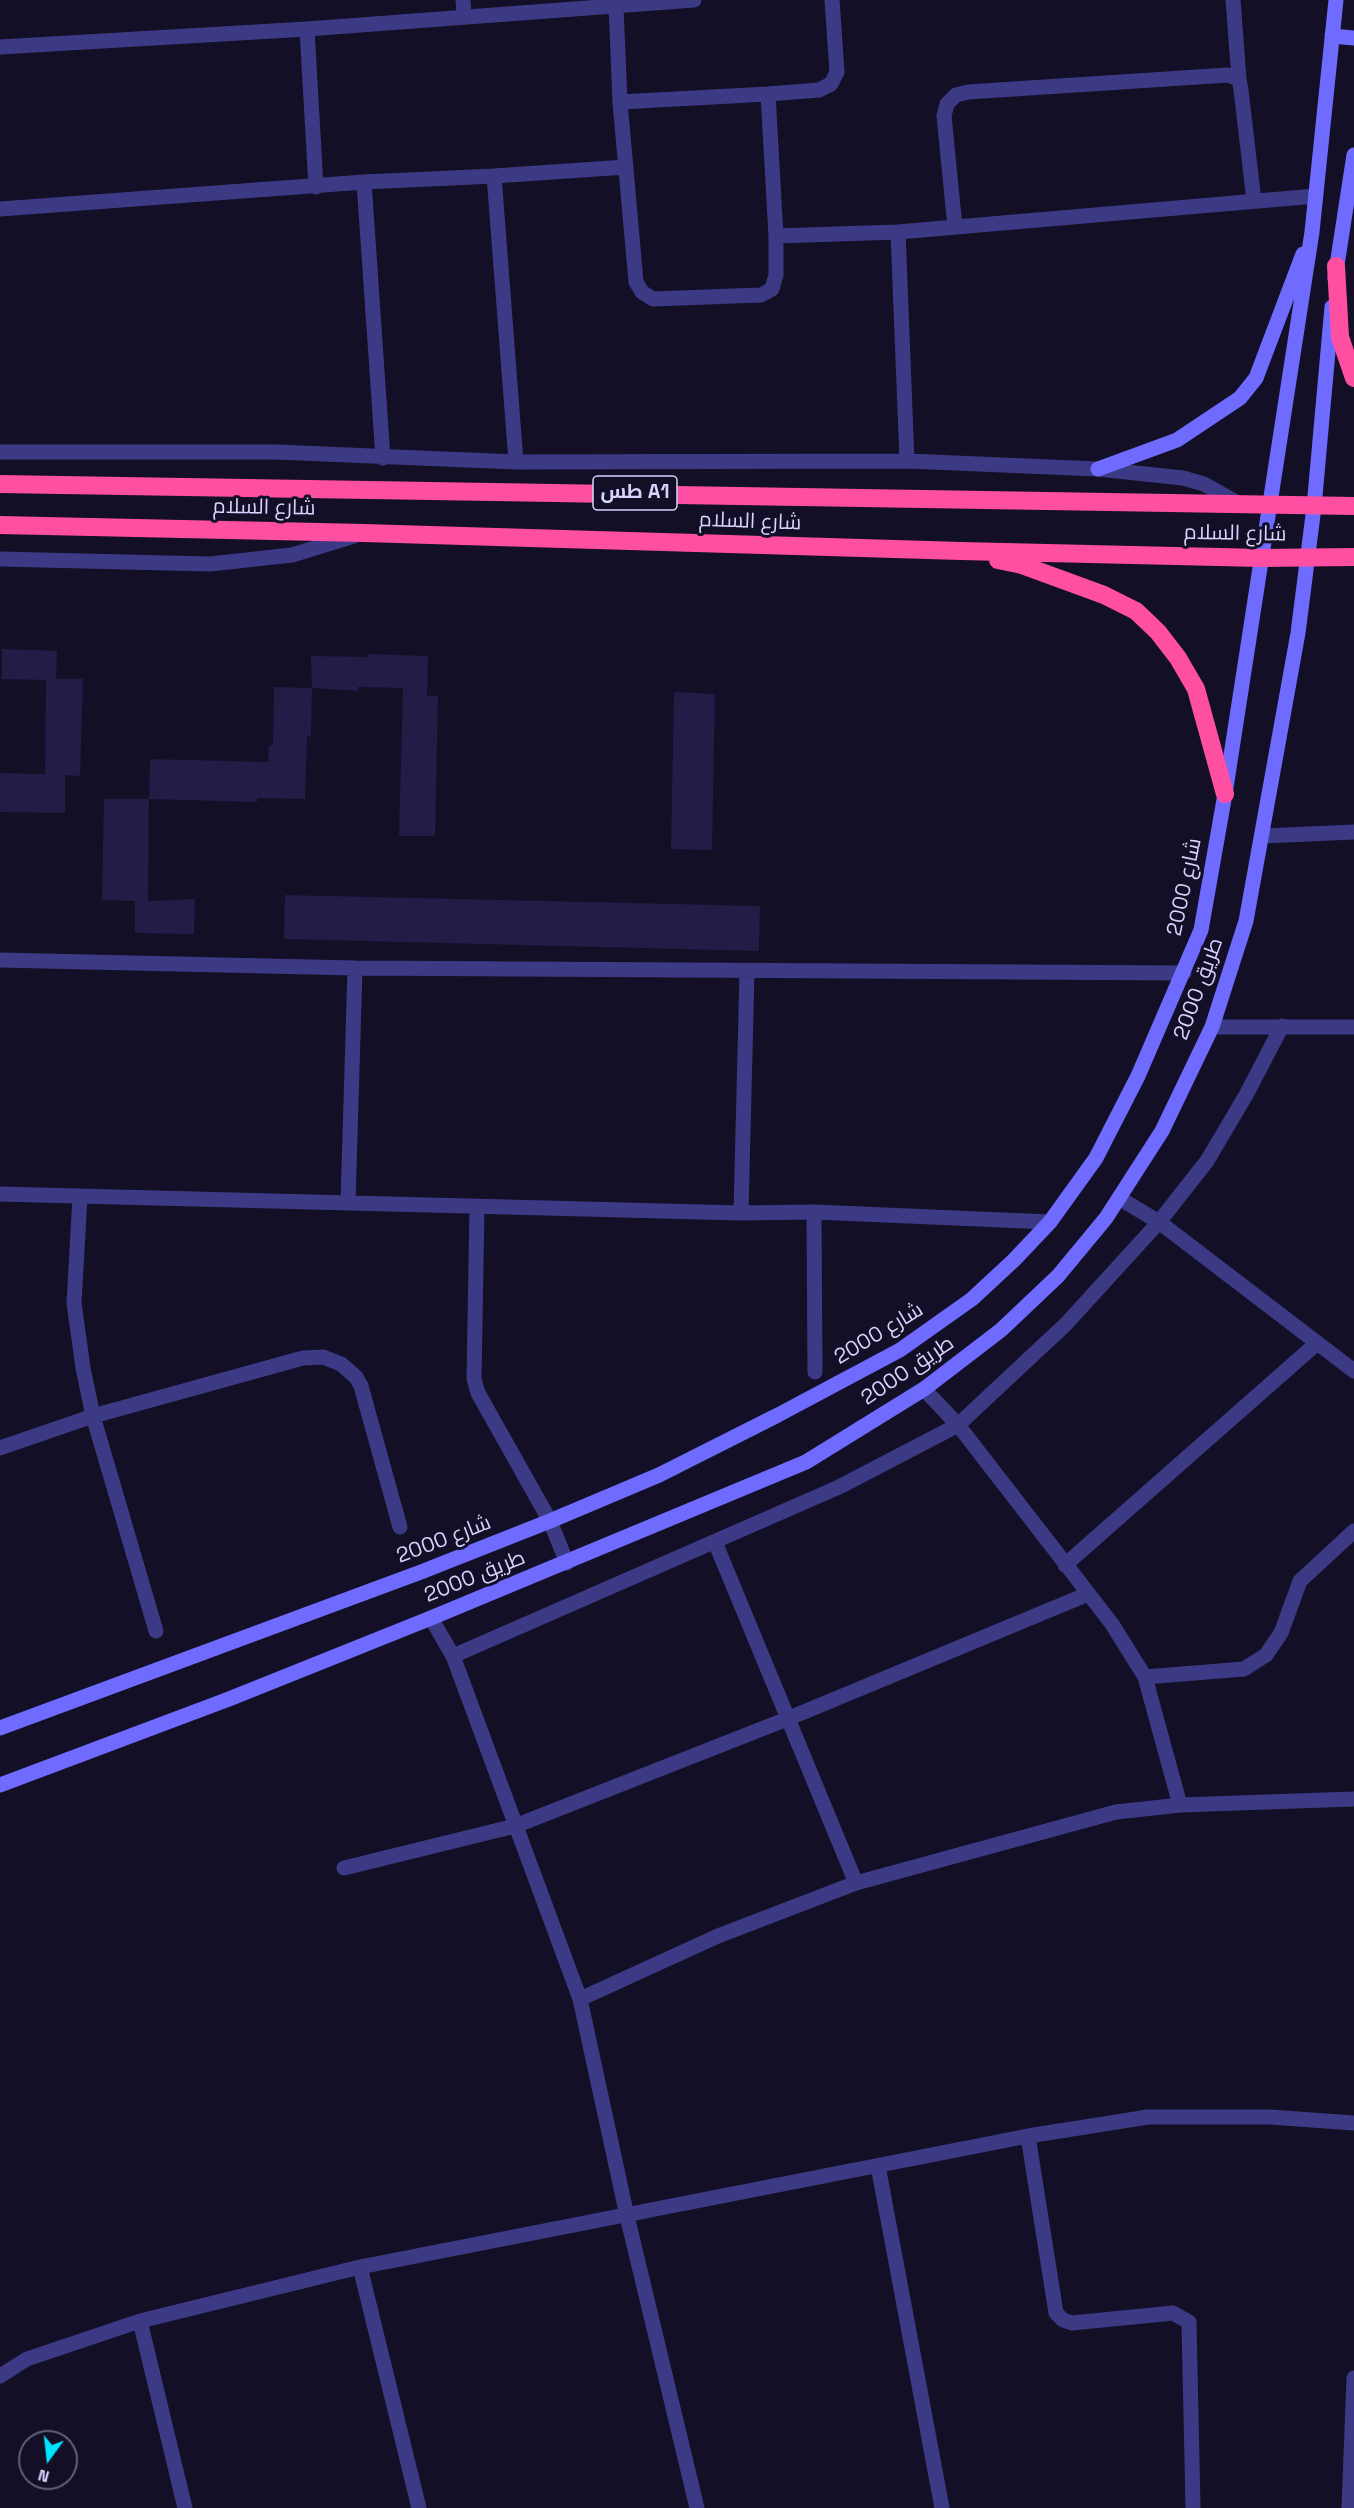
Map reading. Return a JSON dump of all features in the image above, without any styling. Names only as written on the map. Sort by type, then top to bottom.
[{"type":"highway","points":[[1336,266],[1340,337],[1354,378]]},
{"type":"highway","name":"شارع السلام","points":[[0,484],[1236,502],[1314,507],[1354,506]]},
{"type":"highway","name":"شارع السلام","points":[[0,525],[364,533],[961,551],[1261,558],[1354,557]]},
{"type":"highway","points":[[961,551],[1022,565],[1104,595],[1136,611],[1172,649],[1196,689],[1225,794]]},
{"type":"street","points":[[463,0],[464,16]]},
{"type":"street","points":[[0,47],[307,29],[694,0]]},
{"type":"street","points":[[620,102],[819,90],[831,84],[837,72],[832,0]]},
{"type":"street","points":[[1233,0],[1239,79],[1254,201]]},
{"type":"street","points":[[1098,469],[1177,440],[1240,398],[1256,378],[1312,232],[1336,0]]},
{"type":"street","points":[[616,6],[620,102],[636,282],[642,292],[653,299],[761,295],[772,289],[776,275],[776,236],[768,94]]},
{"type":"street","points":[[307,29],[316,187]]},
{"type":"street","points":[[1332,36],[1354,38]]},
{"type":"street","points":[[955,227],[944,116],[947,104],[956,95],[968,92],[1220,75],[1239,79]]},
{"type":"street","name":"طريق 2000","points":[[0,1785],[229,1699],[567,1563],[806,1462],[924,1389],[1001,1330],[1050,1283],[1106,1218],[1162,1131],[1212,1027],[1246,921],[1298,633],[1314,507],[1336,266],[1354,155]]},
{"type":"street","points":[[0,208],[364,182],[626,167]]},
{"type":"street","points":[[494,176],[516,462]]},
{"type":"street","points":[[364,182],[382,458]]},
{"type":"street","points":[[776,236],[898,232],[1316,196]]},
{"type":"street","points":[[898,232],[907,461]]},
{"type":"street","name":"شارع 2000","points":[[0,1728],[550,1521],[669,1470],[900,1350],[972,1299],[1050,1222],[1096,1158],[1138,1076],[1201,930],[1225,794],[1312,232]]},
{"type":"street","points":[[0,452],[276,452],[516,462],[907,461],[1098,469],[1183,478],[1204,484],[1236,502]]},
{"type":"street","points":[[0,559],[210,564],[292,555],[364,533]]},
{"type":"street","points":[[1263,836],[1354,832]]},
{"type":"street","points":[[0,960],[355,968],[1184,973]]},
{"type":"street","points":[[348,1203],[355,968]]},
{"type":"street","points":[[741,1213],[747,971]]},
{"type":"street","points":[[453,1656],[840,1487],[958,1425],[1066,1324],[1159,1222],[1207,1161],[1246,1095],[1282,1026]]},
{"type":"street","points":[[1212,1027],[1354,1027]]},
{"type":"street","points":[[0,1194],[741,1213],[814,1212],[1050,1222]]},
{"type":"street","points":[[80,1197],[74,1303],[83,1368],[93,1416],[156,1632]]},
{"type":"street","points":[[1119,1198],[1159,1222],[1354,1371]]},
{"type":"street","points":[[477,1206],[474,1379],[478,1393],[550,1521],[567,1563]]},
{"type":"street","points":[[814,1212],[815,1371]]},
{"type":"street","points":[[1065,1565],[1316,1344]]},
{"type":"street","points":[[0,1448],[93,1416],[303,1358],[323,1357],[350,1370],[361,1386],[400,1527]]},
{"type":"street","points":[[924,1389],[958,1425],[1112,1624],[1145,1677],[1180,1805]]},
{"type":"street","points":[[1145,1677],[1244,1669],[1266,1655],[1281,1633],[1300,1581],[1354,1531]]},
{"type":"street","points":[[714,1542],[856,1883]]},
{"type":"street","points":[[344,1868],[515,1826],[787,1719],[1088,1594]]},
{"type":"street","points":[[431,1618],[453,1656],[580,1999],[627,2216],[697,2508]]},
{"type":"street","points":[[580,1999],[718,1936],[856,1883],[1116,1812],[1180,1805],[1354,1799]]},
{"type":"street","points":[[0,2376],[27,2359],[140,2321],[360,2267],[1028,2136],[1148,2117],[1270,2117],[1354,2123]]},
{"type":"street","points":[[1028,2136],[1056,2313],[1063,2320],[1072,2323],[1173,2313],[1189,2322],[1193,2508]]},
{"type":"street","points":[[878,2166],[942,2508]]},
{"type":"street","points":[[360,2267],[419,2508]]},
{"type":"street","points":[[140,2321],[185,2508]]},
{"type":"street","points":[[1348,2508],[1354,2378]]},
{"type":"building","points":[[2,649],[57,651],[56,679],[83,679],[80,776],[65,775],[65,813],[0,812],[0,773],[45,774],[46,680],[2,679]]},
{"type":"building","points":[[368,654],[428,656],[427,696],[438,696],[435,836],[399,836],[403,688],[358,687],[358,691],[312,688],[311,656],[368,657]]},
{"type":"building","points":[[274,687],[312,688],[311,737],[307,736],[305,799],[257,798],[257,802],[149,799],[150,759],[268,762],[269,745],[273,745]]},
{"type":"building","points":[[674,692],[715,694],[712,850],[671,849]]},
{"type":"building","points":[[104,799],[149,799],[148,901],[195,899],[194,934],[135,933],[135,901],[102,900]]},
{"type":"building","points":[[285,895],[760,906],[759,951],[284,939]]}]
